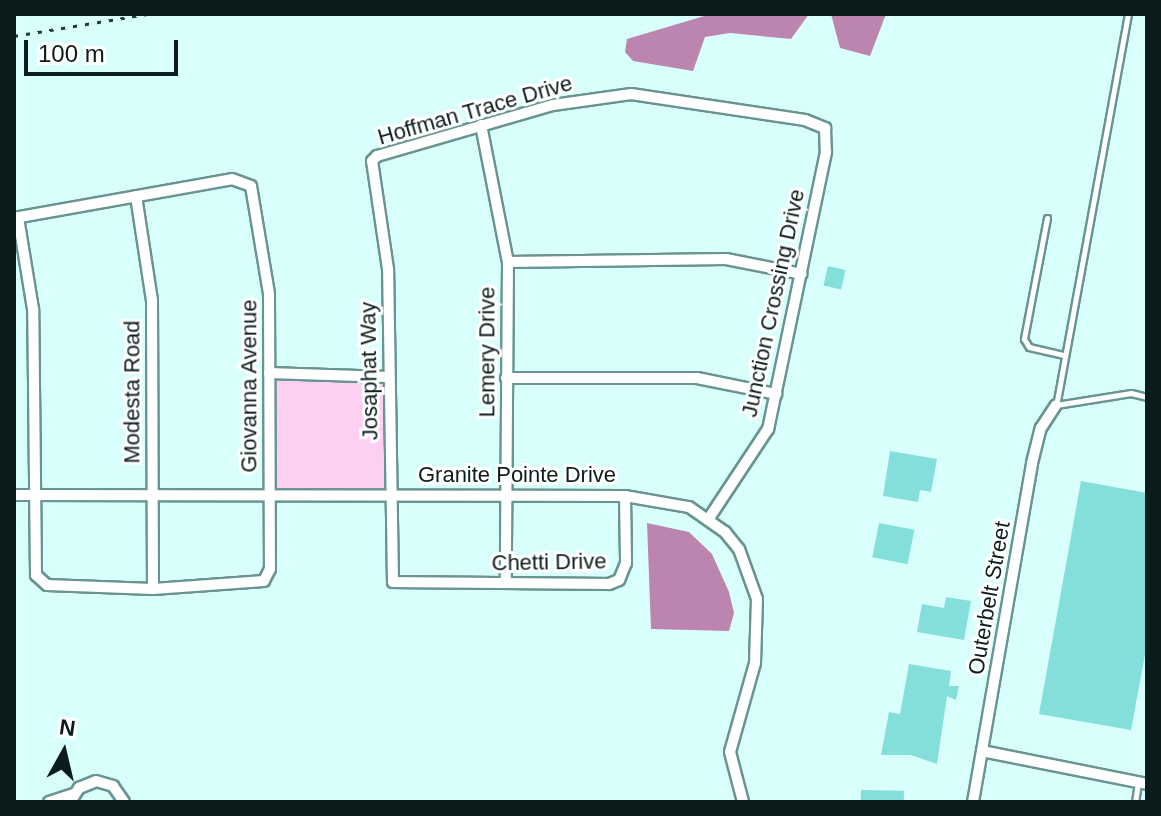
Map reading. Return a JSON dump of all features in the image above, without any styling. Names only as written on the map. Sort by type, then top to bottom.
[{"type":"street","name":"Hoffman Trace Drive","points":[[372,161],[382,153],[553,105],[631,94],[805,120],[825,128]]},
{"type":"street","name":"Lemery Drive","points":[[481,125],[508,262],[506,583]]},
{"type":"street","name":"Junction Crossing Drive","points":[[709,518],[768,429],[826,152],[825,128]]},
{"type":"street","name":"Josaphat Way","points":[[372,161],[388,269],[393,582]]},
{"type":"street","name":"Giovanna Avenue","points":[[136,196],[232,179],[254,193],[269,294],[266,579],[256,584],[153,589]]},
{"type":"street","points":[[136,196],[16,218],[33,309],[34,570],[47,585],[153,589]]},
{"type":"street","name":"Modesta Road","points":[[136,196],[152,300],[153,589]]},
{"type":"street","points":[[508,262],[726,259],[802,274]]},
{"type":"street","points":[[269,373],[389,377]]},
{"type":"street","points":[[506,378],[697,378],[776,394]]},
{"type":"street","name":"Outerbelt Street","points":[[973,802],[1032,463],[1041,428],[1056,405]]},
{"type":"street","name":"Granite Pointe Drive","points":[[14,495],[391,494],[667,499],[709,518],[739,549],[757,599],[755,663],[730,752],[743,802]]},
{"type":"street","name":"Chetti Drive","points":[[393,582],[619,580],[626,563],[625,496]]},
{"type":"street","points":[[982,751],[1142,784]]},
{"type":"street","points":[[49,802],[71,798],[96,781],[113,786],[128,801]]},
{"type":"lane","points":[[1128,14],[1056,405],[1131,393],[1147,397]]},
{"type":"lane","points":[[1047,218],[1024,339],[1029,347],[1065,355]]},
{"type":"lane","points":[[1135,802],[1142,784]]},
{"type":"shaded area","points":[[711,14],[809,14],[791,39],[730,33],[705,37],[693,71],[633,61],[625,52],[627,39]]},
{"type":"shaded area","points":[[831,14],[886,14],[870,56],[840,48]]},
{"type":"shaded area","points":[[269,373],[389,377],[385,500],[265,496]]},
{"type":"shaded area","points":[[647,523],[689,532],[712,554],[729,592],[734,613],[729,631],[651,629]]},
{"type":"building","points":[[828,266],[846,270],[841,290],[824,285]]},
{"type":"building","points":[[890,451],[937,459],[931,492],[920,490],[918,502],[883,496]]},
{"type":"building","points":[[1081,481],[1147,493],[1147,644],[1131,730],[1039,714]]},
{"type":"building","points":[[879,523],[914,530],[908,564],[872,557]]},
{"type":"building","points":[[946,597],[971,601],[964,640],[917,632],[922,604],[944,608]]},
{"type":"building","points":[[909,664],[951,671],[949,686],[959,686],[956,700],[947,696],[937,764],[911,755],[881,755],[889,712],[900,714]]},
{"type":"building","points":[[861,790],[904,791],[904,802],[861,802]]},
{"type":"railway","points":[[14,36],[147,14]]}]
